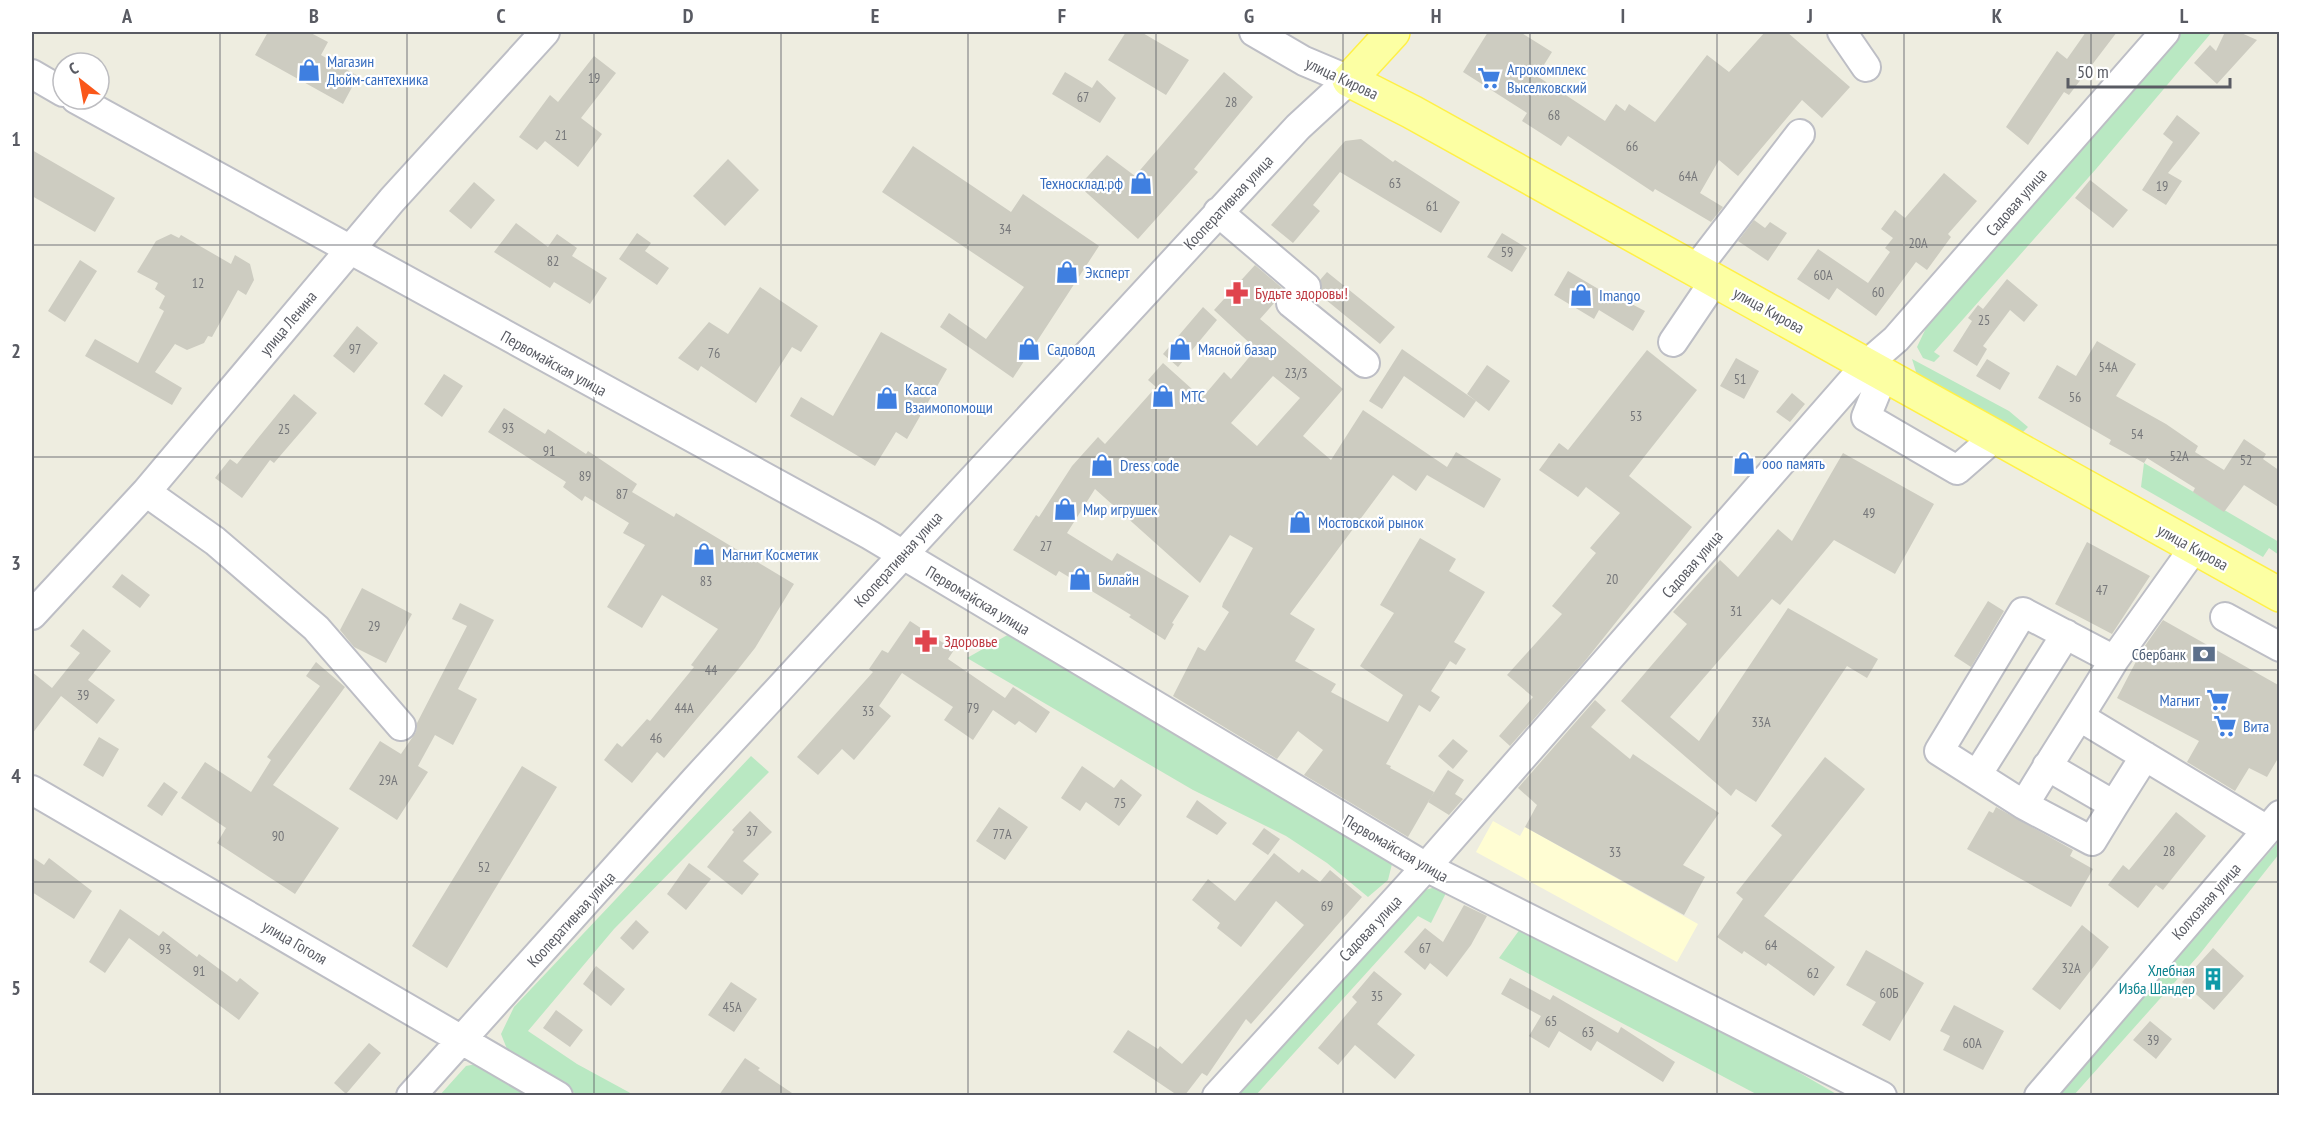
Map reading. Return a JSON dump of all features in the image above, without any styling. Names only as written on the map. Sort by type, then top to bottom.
[{"type":"main road","name":"Кооперативная улица","points":[[1349,80],[1394,32]]},
{"type":"main road","name":"улица Кирова","points":[[1349,80],[1412,112],[1706,274],[2280,595]]},
{"type":"street","name":"улица Ленина","points":[[32,615],[146,492],[349,251],[545,32]]},
{"type":"street","name":"улица Кирова","points":[[1254,32],[1304,61],[1349,80]]},
{"type":"street","points":[[1842,32],[1866,67]]},
{"type":"street","name":"Садовая улица","points":[[1217,1095],[1426,867],[1875,368],[1896,339],[2166,32]]},
{"type":"street","points":[[32,74],[51,85]]},
{"type":"street","name":"Кооперативная улица","points":[[411,1095],[696,779],[1218,212],[1298,127],[1349,80]]},
{"type":"street","name":"Первомайская улица","points":[[98,111],[349,251],[860,529],[1426,867],[1882,1095]]},
{"type":"street","points":[[1673,342],[1706,274],[1800,134]]},
{"type":"street","points":[[1218,212],[1306,287],[1291,303],[1365,363]]},
{"type":"street","points":[[1875,368],[1866,417],[1957,470],[1996,436]]},
{"type":"street","points":[[146,492],[215,541],[316,628],[401,726]]},
{"type":"street","points":[[2024,805],[2114,660],[2194,548]]},
{"type":"street","points":[[2114,660],[2023,612],[1939,751],[2024,805],[2092,842],[2145,756]]},
{"type":"street","points":[[2224,617],[2280,647]]},
{"type":"street","points":[[1977,775],[2066,634]]},
{"type":"street","points":[[2080,717],[2145,756],[2273,823]]},
{"type":"street","points":[[2047,766],[2114,805]]},
{"type":"street","name":"улица Гоголя","points":[[32,790],[558,1095]]},
{"type":"street","name":"Колхозная улица","points":[[2039,1095],[2273,823]]},
{"type":"shaded area","points":[[1493,821],[1520,836],[1525,827],[1698,924],[1677,962],[1476,852]]},
{"type":"green space","points":[[2182,32],[2212,32],[2096,169],[1934,352],[1940,356],[1934,362],[1923,358],[1917,347],[1926,328],[1992,248]]},
{"type":"green space","points":[[1912,359],[2009,411],[2028,427],[2022,433],[1917,375]]},
{"type":"green space","points":[[2144,463],[2279,542],[2279,555],[2269,548],[2263,557],[2141,487]]},
{"type":"green space","points":[[1011,633],[1393,860],[1388,880],[1368,897],[1327,863],[1286,836],[1193,790],[967,658]]},
{"type":"green space","points":[[751,756],[769,772],[614,929],[528,1031],[577,1064],[634,1095],[578,1095],[509,1054],[501,1034],[514,1007]]},
{"type":"green space","points":[[2279,841],[2279,854],[2199,955],[2074,1095],[2055,1096]]},
{"type":"green space","points":[[1439,886],[1448,889],[1431,923],[1418,916],[1256,1095],[1232,1096],[1415,893]]},
{"type":"green space","points":[[1523,925],[1729,1032],[1838,1095],[1758,1095],[1499,958]]},
{"type":"green space","points":[[481,1063],[543,1095],[439,1096],[466,1066]]},
{"type":"building","points":[[268,32],[309,32],[328,42],[321,55],[358,76],[343,104],[255,55]]},
{"type":"building","points":[[1126,32],[1141,32],[1189,60],[1166,95],[1108,60]]},
{"type":"building","points":[[1488,32],[1520,32],[1552,52],[1537,76],[1605,121],[1616,104],[1625,111],[1629,104],[1655,122],[1707,55],[1729,72],[1765,32],[1787,32],[1850,87],[1822,118],[1802,100],[1738,176],[1719,160],[1700,193],[1723,207],[1711,222],[1655,189],[1653,192],[1568,136],[1561,146],[1522,121],[1527,113],[1463,72]]},
{"type":"building","points":[[2086,32],[2117,32],[2069,95],[2064,92],[2028,145],[2006,127],[2057,51],[2067,59]]},
{"type":"building","points":[[2225,32],[2239,32],[2257,40],[2217,84],[2194,63],[2210,45],[2216,51]]},
{"type":"building","points":[[594,56],[616,73],[581,118],[602,134],[578,167],[545,141],[537,150],[519,137],[550,95],[558,102]]},
{"type":"building","points":[[1065,72],[1092,88],[1097,80],[1116,98],[1100,123],[1052,94]]},
{"type":"building","points":[[1224,72],[1253,97],[1194,169],[1198,172],[1138,239],[1079,186],[1107,155],[1135,176]]},
{"type":"building","points":[[2177,115],[2200,133],[2168,173],[2182,181],[2166,205],[2142,190],[2173,142],[2163,134]]},
{"type":"building","points":[[1361,139],[1393,162],[1395,160],[1460,202],[1441,233],[1340,172],[1313,205],[1320,211],[1293,243],[1271,225],[1345,141]]},
{"type":"building","points":[[913,146],[1011,212],[1023,194],[1099,246],[1013,378],[940,327],[949,313],[986,339],[1024,287],[882,192]]},
{"type":"building","points":[[32,150],[115,198],[95,232],[32,196]]},
{"type":"building","points":[[728,159],[759,190],[725,226],[693,196]]},
{"type":"building","points":[[1944,173],[1977,201],[1948,234],[1951,237],[1927,270],[1916,262],[1876,316],[1837,288],[1829,300],[1797,279],[1818,249],[1868,283],[1890,252],[1885,248],[1893,238],[1881,229],[1895,210],[1905,218]]},
{"type":"building","points":[[2090,180],[2128,210],[2113,228],[2075,198]]},
{"type":"building","points":[[474,182],[495,200],[471,229],[449,211]]},
{"type":"building","points":[[1754,220],[1765,228],[1770,222],[1787,233],[1768,261],[1738,241]]},
{"type":"building","points":[[516,223],[548,247],[557,234],[577,248],[572,256],[607,278],[590,304],[554,282],[550,288],[494,252]]},
{"type":"building","points":[[637,233],[651,243],[645,251],[669,268],[657,285],[619,259]]},
{"type":"building","points":[[1502,233],[1527,248],[1512,272],[1487,257]]},
{"type":"building","points":[[171,234],[179,238],[181,235],[231,264],[235,255],[250,264],[254,280],[246,295],[238,290],[212,337],[208,336],[204,343],[187,350],[175,344],[155,372],[182,388],[172,405],[85,356],[95,339],[138,363],[164,311],[159,308],[165,296],[155,289],[158,283],[137,272],[156,241]]},
{"type":"building","points":[[80,260],[97,271],[65,322],[48,311]]},
{"type":"building","points":[[1255,265],[1282,288],[1275,302],[1260,319],[1343,389],[1303,436],[1331,460],[1363,410],[1447,467],[1456,452],[1501,479],[1484,508],[1427,475],[1416,491],[1393,475],[1290,614],[1315,629],[1295,661],[1336,684],[1331,692],[1388,722],[1403,695],[1360,666],[1394,613],[1380,605],[1420,538],[1456,559],[1449,571],[1485,592],[1454,642],[1466,649],[1456,665],[1450,661],[1431,691],[1440,697],[1430,712],[1419,705],[1386,764],[1434,792],[1408,837],[1304,775],[1323,750],[1298,731],[1277,759],[1173,696],[1198,647],[1205,651],[1229,612],[1222,607],[1223,603],[1253,548],[1230,535],[1200,583],[1095,489],[1067,533],[1112,561],[1117,553],[1189,596],[1172,623],[1174,624],[1165,640],[1129,617],[1131,615],[1059,571],[1056,576],[1013,550],[1036,515],[1039,517],[1072,466],[1098,437],[1105,444],[1156,387],[1148,380],[1163,363],[1202,398],[1224,372],[1231,379],[1256,349],[1214,310]],"holes":[[[1273,376],[1300,398],[1257,446],[1231,423]]]},
{"type":"building","points":[[1568,271],[1622,303],[1624,300],[1645,311],[1633,331],[1599,310],[1594,319],[1554,295]]},
{"type":"building","points":[[1327,272],[1395,327],[1380,344],[1320,295],[1322,290],[1320,280]]},
{"type":"building","points":[[2007,279],[2038,305],[2024,322],[2010,310],[1983,346],[1987,349],[1977,366],[1953,351],[1972,321],[1968,318],[1978,305],[1983,309]]},
{"type":"building","points":[[760,287],[818,326],[801,352],[792,347],[756,403],[701,366],[698,371],[678,358],[709,322],[728,334]]},
{"type":"building","points":[[1203,307],[1217,320],[1178,367],[1163,354]]},
{"type":"building","points":[[357,326],[378,343],[354,373],[333,356]]},
{"type":"building","points":[[881,332],[947,369],[907,439],[896,432],[875,466],[790,416],[801,397],[833,416]]},
{"type":"building","points":[[2097,341],[2136,364],[2116,396],[2166,424],[2198,446],[2195,452],[2224,470],[2244,439],[2266,454],[2263,459],[2280,471],[2280,508],[2244,485],[2224,512],[2193,492],[2195,488],[2147,458],[2144,463],[2109,444],[2111,440],[2038,398],[2057,365],[2076,376]]},
{"type":"building","points":[[1402,349],[1476,401],[1464,418],[1404,376],[1382,409],[1369,401]]},
{"type":"building","points":[[1647,350],[1697,390],[1629,476],[1692,527],[1585,661],[1510,746],[1499,736],[1533,697],[1507,675],[1562,614],[1552,606],[1596,553],[1590,548],[1620,513],[1586,487],[1578,497],[1539,470],[1559,443],[1568,450]]},
{"type":"building","points":[[1736,358],[1759,371],[1744,399],[1720,386]]},
{"type":"building","points":[[1987,359],[2010,373],[2000,390],[1976,376]]},
{"type":"building","points":[[1487,365],[1510,381],[1489,411],[1467,394]]},
{"type":"building","points":[[444,374],[463,386],[442,417],[424,404]]},
{"type":"building","points":[[1792,393],[1805,404],[1790,422],[1776,412]]},
{"type":"building","points":[[294,394],[317,413],[274,463],[270,460],[242,498],[215,478],[230,459],[237,464]]},
{"type":"building","points":[[504,408],[545,434],[548,429],[586,454],[588,451],[637,484],[632,492],[674,517],[676,513],[794,584],[755,648],[736,672],[664,758],[657,752],[632,783],[604,760],[617,743],[622,747],[647,719],[650,721],[694,667],[691,665],[718,629],[662,595],[642,628],[607,607],[645,545],[623,533],[629,523],[585,496],[582,501],[563,487],[566,482],[488,432]]},
{"type":"building","points":[[1843,453],[1934,504],[1895,574],[1834,540],[1780,605],[1772,599],[1670,717],[1699,741],[1788,608],[1878,659],[1867,678],[1847,666],[1756,802],[1736,789],[1731,796],[1621,701],[1687,624],[1673,612],[1720,560],[1738,577],[1778,529],[1792,541]]},
{"type":"building","points":[[2087,542],[2150,576],[2112,634],[2055,604]]},
{"type":"building","points":[[122,574],[150,595],[140,608],[112,587]]},
{"type":"building","points":[[362,588],[412,614],[386,663],[354,647],[340,630]]},
{"type":"building","points":[[1988,601],[2004,611],[1971,667],[1954,656]]},
{"type":"building","points":[[460,603],[494,620],[458,689],[477,699],[453,745],[435,735],[418,766],[428,772],[397,820],[349,789],[380,741],[401,754],[416,732],[417,723],[467,626],[452,619]]},
{"type":"building","name":"Вита","points":[[2163,620],[2280,686],[2280,755],[2267,777],[2249,768],[2235,791],[2187,762],[2199,741],[2117,698],[2142,650]]},
{"type":"building","points":[[910,621],[954,650],[948,659],[1005,698],[1013,687],[1050,712],[1036,733],[1019,721],[1015,725],[993,710],[973,740],[944,720],[953,707],[902,673],[879,706],[891,716],[854,760],[842,749],[818,775],[797,757],[873,672],[869,669],[882,650],[888,653]]},
{"type":"building","points":[[83,629],[111,651],[88,680],[115,700],[97,724],[61,696],[32,734],[32,672],[52,688],[80,653],[70,646]]},
{"type":"building","points":[[316,662],[345,687],[273,785],[339,828],[295,894],[217,843],[226,828],[181,798],[205,762],[251,792],[271,760],[267,757],[320,686],[306,676]]},
{"type":"building","points":[[1595,700],[1606,710],[1591,727],[1630,759],[1633,754],[1719,813],[1683,865],[1705,877],[1684,915],[1525,827],[1537,805],[1518,788]]},
{"type":"building","points":[[99,737],[119,749],[103,777],[83,765]]},
{"type":"building","points":[[1453,739],[1468,751],[1453,769],[1438,756]]},
{"type":"building","points":[[1825,757],[1865,789],[1764,916],[1835,967],[1814,996],[1768,963],[1766,966],[1744,951],[1742,954],[1717,937],[1743,899],[1736,893],[1782,835],[1771,826]]},
{"type":"building","points":[[522,766],[557,787],[447,968],[412,946]]},
{"type":"building","points":[[1082,766],[1114,788],[1121,779],[1142,795],[1119,826],[1086,802],[1080,811],[1061,798]]},
{"type":"building","points":[[1448,770],[1464,780],[1455,794],[1463,799],[1449,815],[1428,802]]},
{"type":"building","points":[[164,782],[178,792],[162,816],[147,806]]},
{"type":"building","points":[[1197,800],[1227,823],[1217,835],[1186,817]]},
{"type":"building","points":[[999,807],[1028,827],[1005,860],[976,841]]},
{"type":"building","points":[[1996,807],[2073,850],[2070,856],[2093,869],[2071,907],[1967,849],[1989,811],[1993,813]]},
{"type":"building","points":[[750,811],[772,832],[743,861],[759,874],[742,895],[707,867],[734,832],[732,830]]},
{"type":"building","points":[[2176,812],[2206,836],[2163,890],[2156,885],[2138,908],[2108,885],[2123,865],[2129,870]]},
{"type":"building","points":[[1264,828],[1280,839],[1268,855],[1252,844]]},
{"type":"building","points":[[1274,853],[1299,873],[1302,869],[1320,882],[1330,870],[1362,897],[1251,1024],[1246,1019],[1207,1076],[1202,1073],[1185,1095],[1177,1095],[1113,1052],[1128,1030],[1158,1049],[1160,1046],[1182,1064],[1304,925],[1276,901],[1241,947],[1217,928],[1220,923],[1192,900],[1208,879],[1235,901]]},
{"type":"building","points":[[32,857],[44,865],[49,858],[92,891],[74,919],[32,892]]},
{"type":"building","points":[[689,863],[711,879],[686,910],[667,894]]},
{"type":"building","points":[[1464,905],[1487,916],[1471,945],[1447,977],[1430,963],[1425,970],[1404,952],[1425,928],[1443,942]]},
{"type":"building","points":[[120,909],[159,936],[163,931],[197,957],[199,954],[237,982],[240,978],[259,993],[239,1020],[129,938],[105,973],[89,962]]},
{"type":"building","points":[[636,920],[649,932],[633,950],[620,938]]},
{"type":"building","points":[[2082,925],[2109,947],[2060,1010],[2032,989]]},
{"type":"building","name":"Хлебная Изба Шандер","points":[[2213,948],[2244,976],[2214,1010],[2182,982]]},
{"type":"building","points":[[1866,950],[1924,983],[1890,1041],[1862,1025],[1876,1002],[1846,985]]},
{"type":"building","points":[[596,966],[625,989],[611,1006],[583,984]]},
{"type":"building","points":[[1374,971],[1402,994],[1377,1024],[1415,1055],[1395,1079],[1355,1045],[1338,1065],[1318,1048],[1357,1002],[1352,997]]},
{"type":"building","points":[[1510,978],[1550,1000],[1553,995],[1618,1033],[1621,1027],[1675,1062],[1663,1082],[1597,1041],[1591,1051],[1559,1031],[1549,1048],[1529,1036],[1541,1016],[1501,994]]},
{"type":"building","points":[[731,982],[757,999],[734,1032],[708,1015]]},
{"type":"building","points":[[1954,1005],[2004,1031],[1983,1070],[1943,1050],[1950,1036],[1940,1031]]},
{"type":"building","points":[[556,1010],[583,1030],[570,1047],[543,1028]]},
{"type":"building","points":[[2150,1021],[2172,1039],[2156,1059],[2133,1040]]},
{"type":"building","points":[[369,1043],[381,1053],[346,1094],[334,1083]]},
{"type":"building","points":[[745,1058],[760,1068],[758,1070],[795,1095],[719,1095]]},
{"type":"place","name":"Магазин Дюйм-сантехника","points":[[309,70]]},
{"type":"place","name":"Агрокомплекс Выселковский","points":[[1489,78]]},
{"type":"place","name":"Техносклад.рф","points":[[1141,183]]},
{"type":"place","name":"Эксперт","points":[[1067,272]]},
{"type":"place","name":"Будьте здоровы!","points":[[1237,293]]},
{"type":"place","name":"Imango","points":[[1581,295]]},
{"type":"place","name":"Садовод","points":[[1029,349]]},
{"type":"place","name":"Мясной базар","points":[[1180,349]]},
{"type":"place","name":"МТС","points":[[1163,396]]},
{"type":"place","name":"Касса Взаимопомощи","points":[[887,398]]},
{"type":"place","name":"ооо память","points":[[1744,463]]},
{"type":"place","name":"Dress code","points":[[1102,465]]},
{"type":"place","name":"Мир игрушек","points":[[1065,509]]},
{"type":"place","name":"Мостовской рынок","points":[[1300,522]]},
{"type":"place","name":"Магнит Косметик","points":[[704,554]]},
{"type":"place","name":"Билайн","points":[[1080,579]]},
{"type":"place","name":"Здоровье","points":[[926,641]]},
{"type":"place","name":"Сбербанк","points":[[2204,654]]},
{"type":"place","name":"Магнит","points":[[2218,700]]},
{"type":"place","name":"Вита","points":[[2225,726]]},
{"type":"place","name":"Хлебная Изба Шандер","points":[[2213,979]]}]
